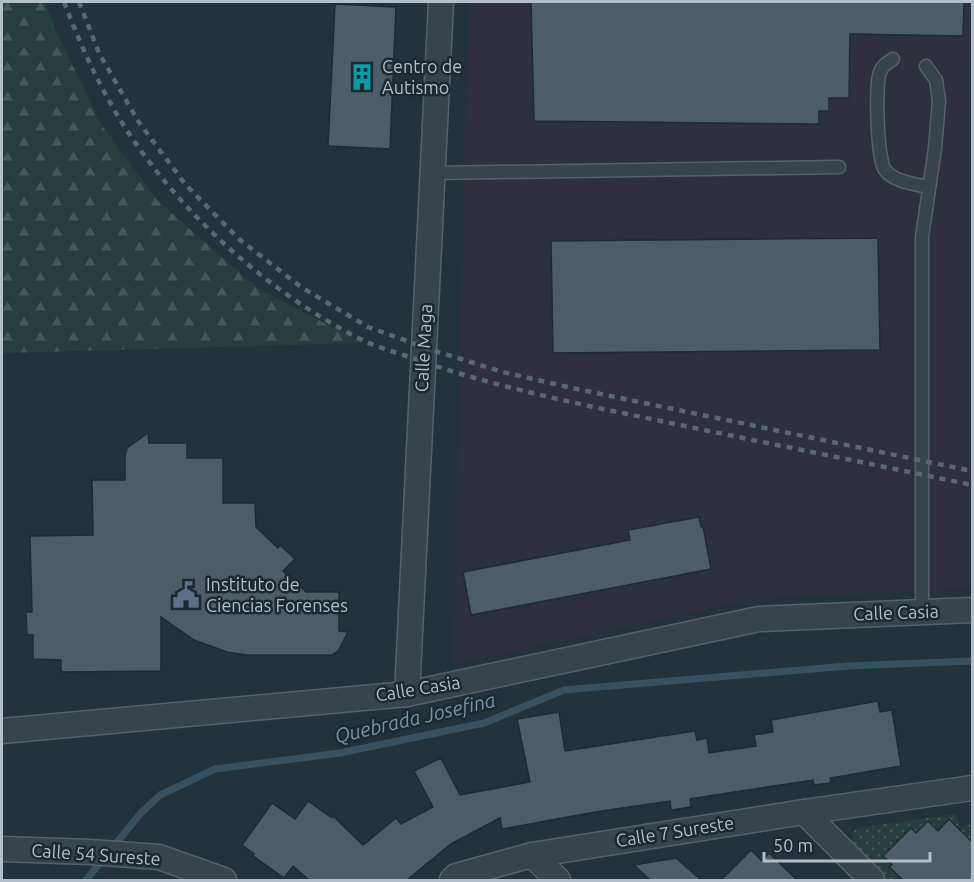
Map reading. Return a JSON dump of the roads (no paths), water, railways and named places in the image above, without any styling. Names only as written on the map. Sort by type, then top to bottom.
[{"type":"street","name":"Calle Maga","points":[[407,694],[441,2]]},
{"type":"street","name":"Calle Casia","points":[[2,731],[407,694],[759,619],[972,610]]},
{"type":"street","name":"Calle 7 Sureste","points":[[452,880],[456,876],[532,855],[972,788]]},
{"type":"street","points":[[804,812],[872,880]]},
{"type":"street","name":"Calle 54 Sureste","points":[[2,849],[159,857],[224,880]]},
{"type":"street","points":[[532,855],[558,880]]},
{"type":"lane","points":[[893,59],[884,65],[877,83],[879,149],[877,163],[897,179],[929,187]]},
{"type":"lane","points":[[921,612],[922,237],[939,101],[936,80],[926,66]]},
{"type":"lane","points":[[433,173],[839,167]]},
{"type":"waterway","name":"Quebrada Josefina","points":[[113,847],[140,814],[160,795],[215,769],[340,753],[484,723],[564,690],[848,666],[972,661]]},
{"type":"waterway","name":"Quebrada Josefina","points":[[86,880],[104,858]]},
{"type":"railway","points":[[64,2],[92,67],[117,114],[149,161],[174,192],[230,249],[260,275],[326,320],[360,339],[442,368],[533,393],[972,485]]},
{"type":"railway","points":[[79,2],[99,53],[138,121],[185,184],[239,239],[301,287],[368,327],[503,372],[972,471]]},
{"type":"place","name":"Centro de Autismo","points":[[362,77]]},
{"type":"place","name":"Instituto de Ciencias Forenses","points":[[186,595]]}]
